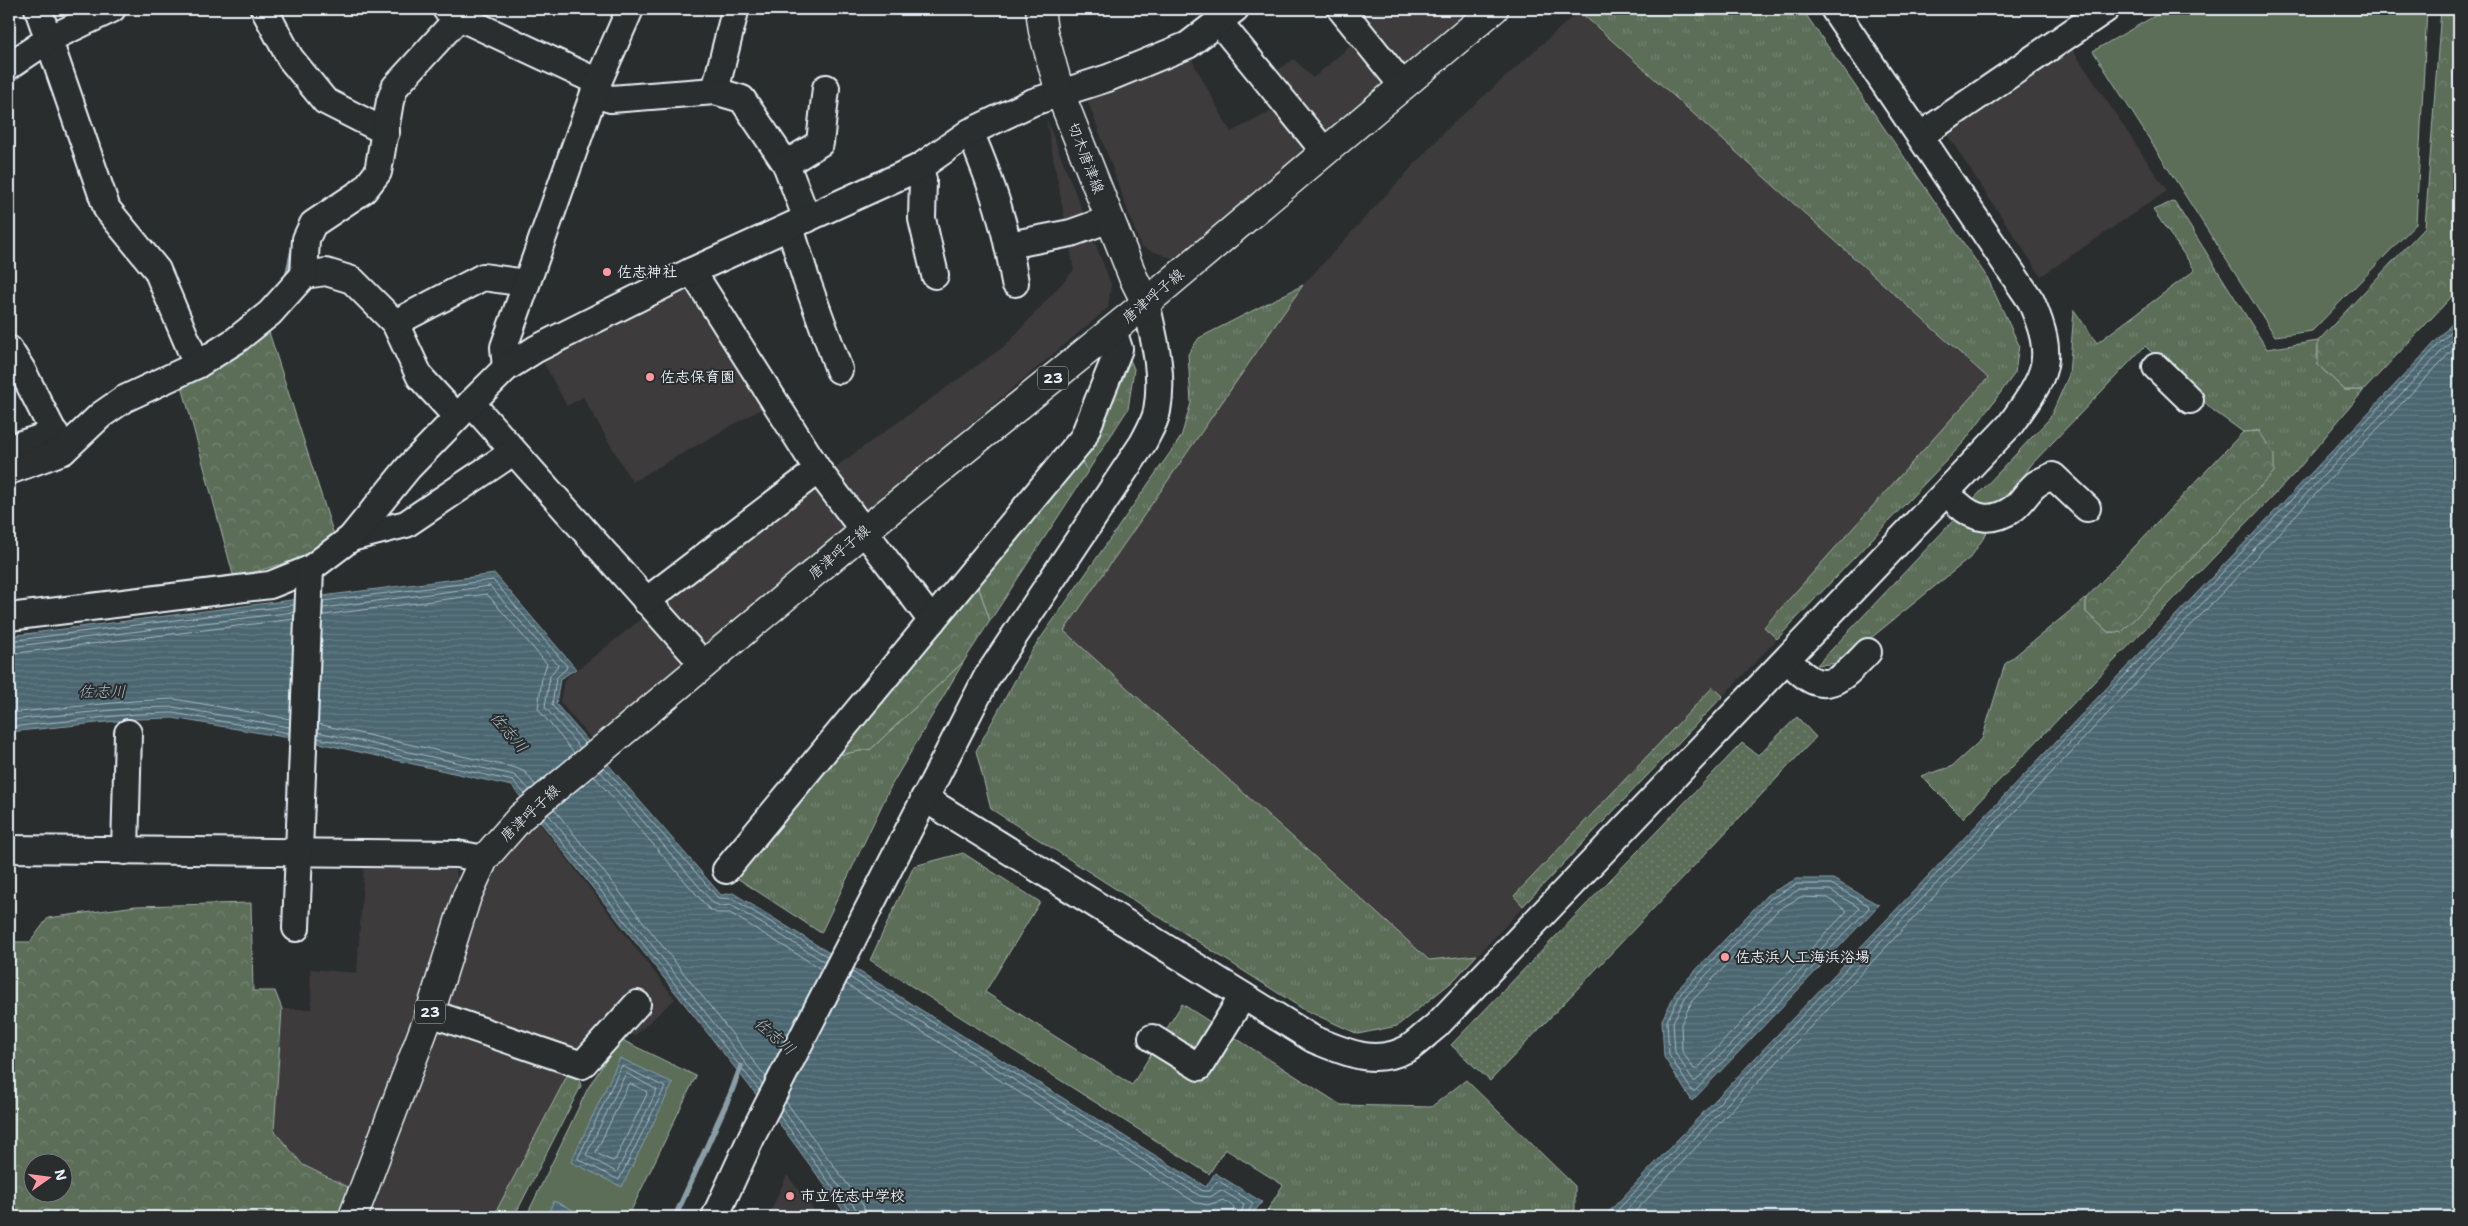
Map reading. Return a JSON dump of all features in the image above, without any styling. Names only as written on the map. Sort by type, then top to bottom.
[{"type":"main road","name":"切木唐津線","points":[[1040,9],[1043,31],[1060,93],[1133,277],[1146,303]]},
{"type":"main road","name":"唐津呼子線","points":[[353,1217],[430,1012],[467,896],[484,859],[521,817],[863,532],[1146,303],[1494,9]]},
{"type":"street","points":[[38,9],[107,209],[157,270],[193,356]]},
{"type":"street","points":[[9,66],[49,38],[112,9]]},
{"type":"street","points":[[264,9],[290,58],[325,101],[379,129]]},
{"type":"street","points":[[506,368],[504,347],[526,283],[596,88],[630,9]]},
{"type":"street","points":[[1340,9],[1403,86]]},
{"type":"street","points":[[924,798],[1313,1039],[1351,1055],[1381,1057],[1408,1048],[1436,1026],[2010,425],[2034,392],[2044,372],[2046,348],[2042,327],[2031,301],[1921,135],[1834,9]]},
{"type":"street","points":[[1921,135],[2106,9]]},
{"type":"street","points":[[9,471],[59,442],[193,356],[235,342],[270,313],[304,275],[306,239],[313,224],[364,190],[378,172],[379,129],[395,87],[450,11],[596,88],[611,99],[715,91],[742,99],[786,164],[799,223],[806,279],[839,370]]},
{"type":"street","points":[[715,91],[734,15]]},
{"type":"street","points":[[9,617],[270,585],[310,569],[351,538],[408,468],[506,368],[563,335],[692,271],[920,167],[970,132],[1033,102],[1108,78],[1188,45],[1227,15],[1325,152]]},
{"type":"street","points":[[786,164],[820,142],[826,88]]},
{"type":"street","points":[[970,132],[991,181],[1010,244],[1015,283]]},
{"type":"street","points":[[920,167],[923,180],[922,219],[935,275]]},
{"type":"street","points":[[1010,244],[1071,233],[1110,219]]},
{"type":"street","points":[[692,271],[818,470],[932,621]]},
{"type":"street","points":[[304,275],[326,272],[352,280],[396,323],[420,377],[464,410],[513,452],[704,665]]},
{"type":"street","points":[[396,323],[484,277],[526,283]]},
{"type":"street","points":[[715,1217],[752,1136],[987,677],[1143,443],[1157,412],[1160,378],[1156,345],[1146,303]]},
{"type":"street","points":[[726,870],[1082,438],[1119,349],[1113,330]]},
{"type":"street","points":[[9,349],[22,370],[59,442]]},
{"type":"street","points":[[2156,367],[2190,400]]},
{"type":"street","points":[[9,448],[59,442]]},
{"type":"street","points":[[351,538],[406,524],[513,452]]},
{"type":"street","points":[[652,606],[818,470]]},
{"type":"street","points":[[1958,504],[1969,514],[1979,518],[1997,516],[2014,508],[2036,485],[2053,476],[2086,508]]},
{"type":"street","points":[[296,928],[310,569]]},
{"type":"street","points":[[1798,670],[1808,680],[1823,684],[1841,679],[1868,652]]},
{"type":"street","points":[[125,851],[128,733]]},
{"type":"street","points":[[9,849],[456,854],[484,859]]},
{"type":"street","points":[[1152,1038],[1198,1067],[1243,996]]},
{"type":"street","points":[[430,1012],[582,1065],[638,1004]]},
{"type":"shaded area","points":[[1346,9],[1476,9],[1174,259],[1141,247],[1085,93],[1187,51],[1231,132],[1288,103],[1266,78],[1294,59],[1313,78],[1365,33]]},
{"type":"shaded area","points":[[1579,11],[2002,391],[1964,442],[1453,981],[1064,631],[1303,285],[1447,129]]},
{"type":"shaded area","points":[[2070,46],[2167,191],[2041,276],[1944,130]]},
{"type":"shaded area","points":[[1046,118],[1111,284],[1108,308],[593,741],[560,702],[564,680],[831,470],[1006,345],[1074,270]]},
{"type":"shaded area","name":"佐志保育園","points":[[691,283],[768,405],[632,482],[583,397],[567,406],[540,356]]},
{"type":"shaded area","points":[[537,820],[675,999],[634,1036],[608,1025],[568,1074],[493,1217],[362,1217],[481,890],[495,861]]},
{"type":"shaded area","points":[[364,863],[453,864],[459,880],[435,961],[352,1189],[303,1165],[273,1131],[282,1009],[312,1009],[310,969],[357,973]]},
{"type":"shaded area","name":"市立佐志中学校","points":[[787,1175],[819,1217],[768,1217]]},
{"type":"green space","points":[[1582,9],[1802,9],[1987,277],[2019,345],[2015,373],[1964,442],[1777,639],[1764,627],[1988,378],[1579,11]]},
{"type":"green space","points":[[2167,9],[2427,9],[2416,224],[2312,331],[2275,336],[2093,51]]},
{"type":"green space","points":[[2441,9],[2459,9],[2459,289],[2364,390],[2345,390],[2318,365],[2318,341],[2425,227]]},
{"type":"green space","points":[[2174,201],[2267,349],[2318,341],[2318,365],[2345,390],[2364,390],[2294,474],[1963,818],[1921,776],[1951,767],[1982,739],[2005,664],[2086,598],[2086,612],[2108,632],[2122,632],[2260,431],[2243,432],[2214,411],[2145,346],[2031,465],[1971,557],[1840,663],[1817,665],[2050,418],[2069,375],[2074,310],[2097,343],[2195,270],[2153,210]]},
{"type":"green space","points":[[1303,285],[1064,631],[1429,960],[1477,955],[1453,981],[1397,1026],[1358,1034],[1303,1009],[991,809],[976,751],[1029,655],[1181,437],[1191,403],[1188,354],[1199,338]]},
{"type":"green space","points":[[267,326],[334,535],[299,559],[234,578],[182,386]]},
{"type":"green space","points":[[1124,345],[1134,369],[1128,409],[1088,471],[1079,457]]},
{"type":"green space","points":[[2259,431],[2274,454],[2274,472],[2122,632],[2108,632],[2086,612],[2086,598],[2243,432]]},
{"type":"green space","points":[[1079,457],[1088,471],[990,621],[977,583]]},
{"type":"green space","points":[[977,583],[990,621],[964,661],[871,749],[837,755]]},
{"type":"green space","points":[[964,661],[891,786],[821,933],[737,878],[837,755],[871,749]]},
{"type":"green space","points":[[1713,687],[1723,696],[1523,906],[1514,896]]},
{"type":"green space","points":[[1797,717],[1816,737],[1490,1081],[1451,1045],[1742,743],[1758,755]]},
{"type":"green space","points":[[963,853],[1040,902],[985,992],[1132,1085],[1182,1004],[1341,1105],[1431,1107],[1466,1080],[1575,1186],[1575,1217],[1282,1217],[1268,1209],[1283,1185],[1225,1149],[1209,1174],[870,960],[914,866]]},
{"type":"green space","points":[[251,903],[253,991],[275,991],[282,1009],[274,1131],[303,1165],[352,1189],[342,1217],[9,1217],[9,942],[30,942],[48,918],[136,906]]},
{"type":"green space","points":[[620,1039],[696,1076],[628,1217],[526,1217],[588,1088]]},
{"type":"green space","points":[[577,1073],[581,1086],[514,1217],[493,1217],[568,1074]]},
{"type":"water","points":[[2459,316],[2459,1217],[1604,1217],[2427,351]]},
{"type":"water","name":"佐志川","points":[[495,574],[576,669],[560,679],[556,704],[721,895],[733,893],[1206,1187],[1215,1173],[1262,1202],[1250,1217],[848,1217],[785,1131],[512,786],[319,743],[173,718],[136,719],[9,732],[9,636]]},
{"type":"water","points":[[1796,879],[1833,879],[1879,905],[1692,1101],[1664,1057],[1662,1020],[1677,990],[1767,895]]},
{"type":"water","points":[[620,1058],[673,1083],[622,1187],[571,1162]]},
{"type":"water","points":[[554,1201],[588,1217],[546,1217]]},
{"type":"waterway","points":[[287,277],[293,250]]},
{"type":"waterway","points":[[675,1217],[731,1093],[741,1066]]},
{"type":"place","name":"佐志神社","points":[[607,272]]},
{"type":"place","name":"佐志保育園","points":[[650,377]]},
{"type":"place","name":"佐志浜人工海浜浴場","points":[[1725,957]]},
{"type":"place","name":"市立佐志中学校","points":[[790,1196]]}]
